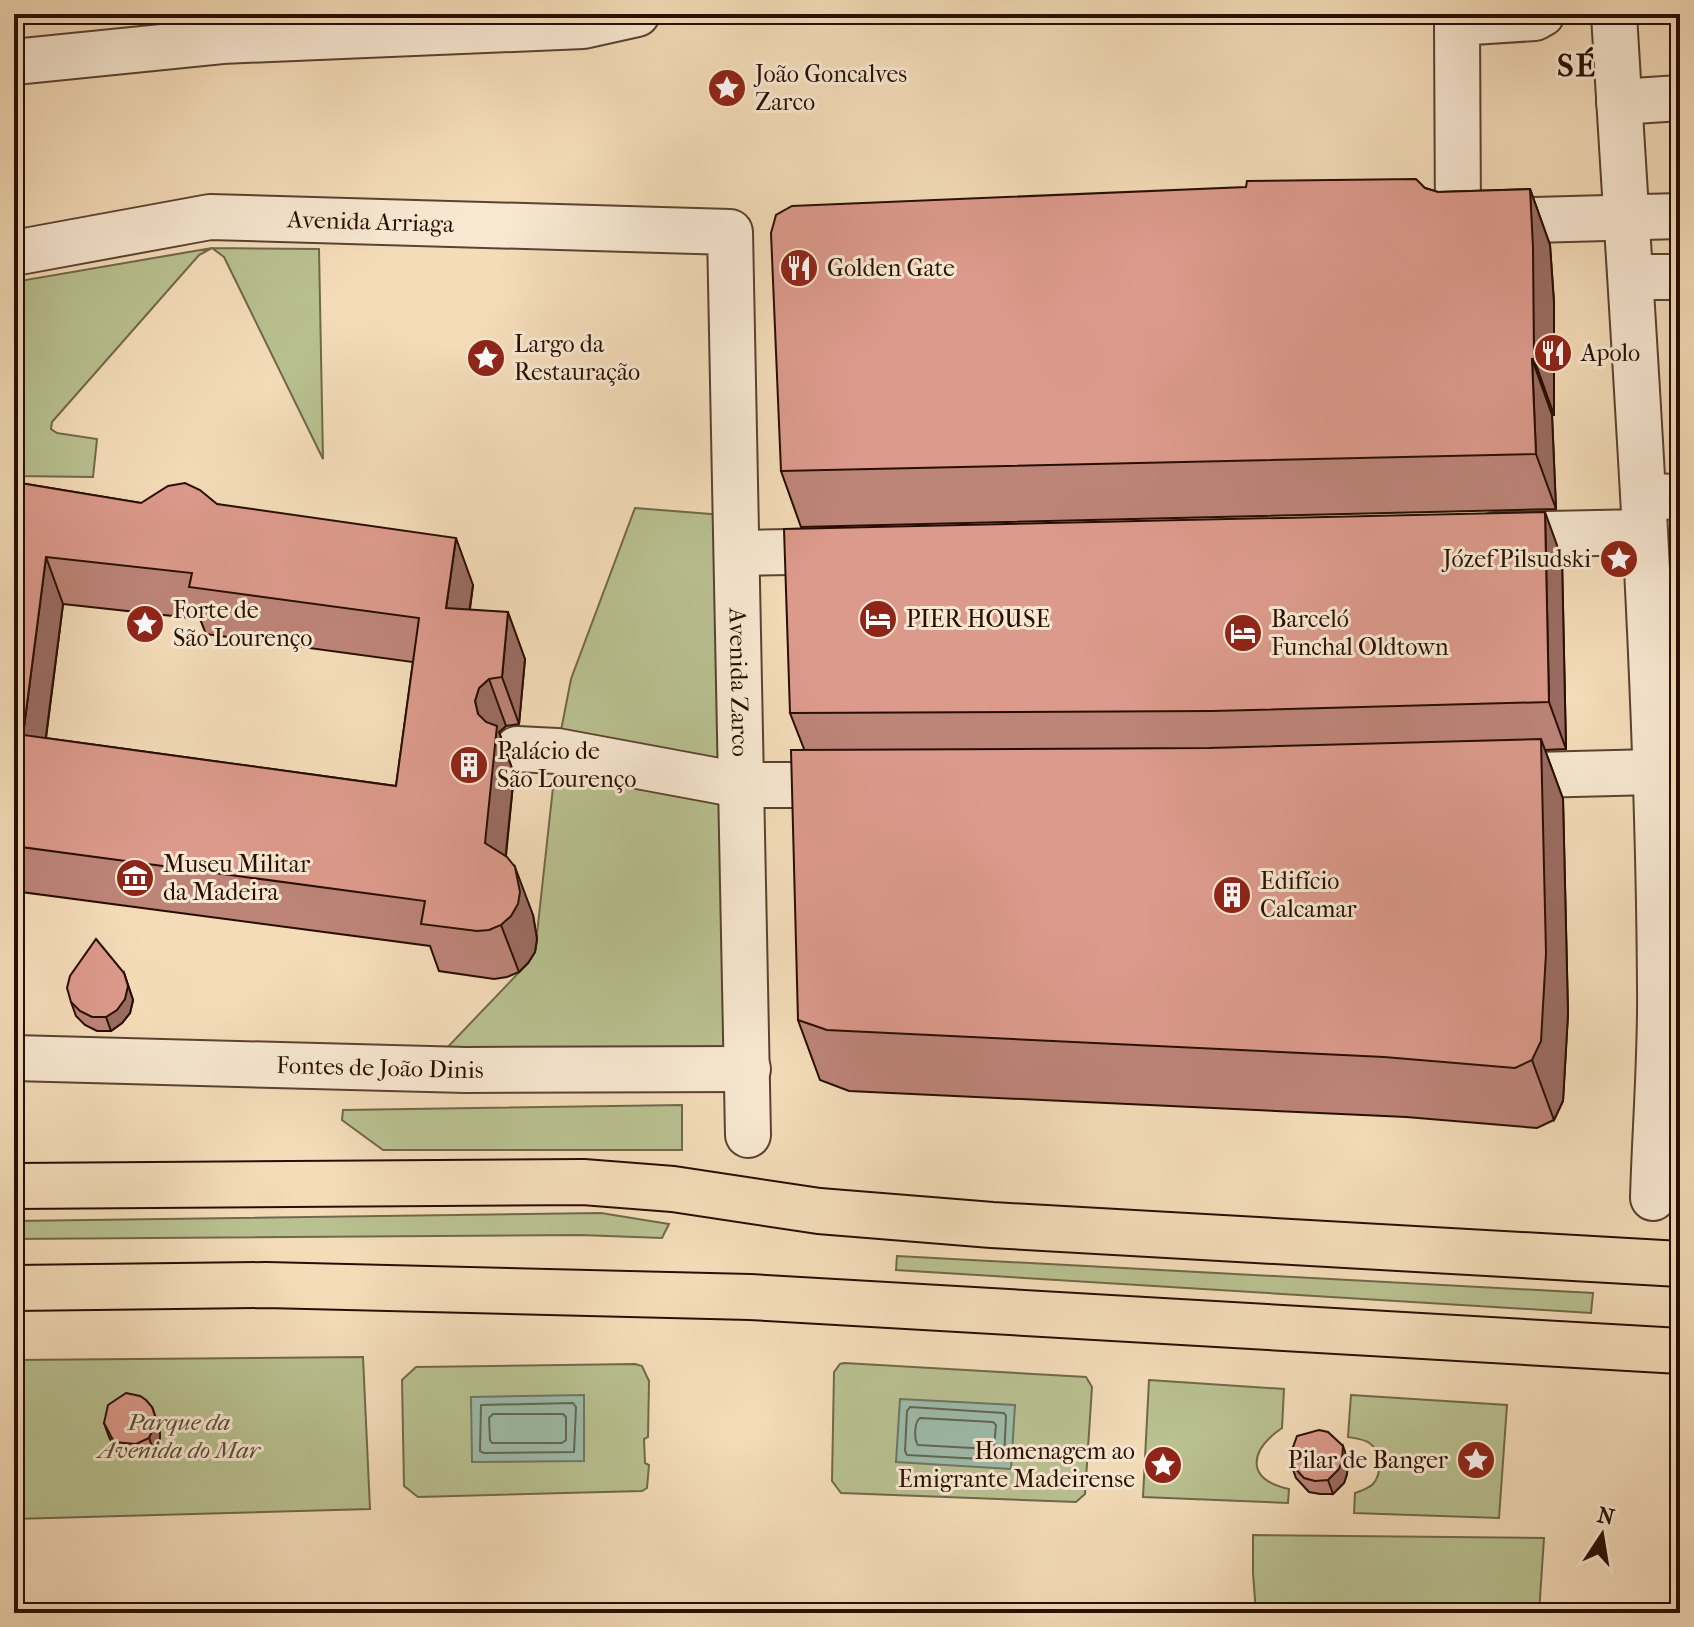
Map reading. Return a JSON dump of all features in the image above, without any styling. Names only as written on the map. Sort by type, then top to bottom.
[{"type":"main road","points":[[14,1186],[583,1182],[673,1189],[819,1211],[992,1225],[1680,1264]]},
{"type":"main road","points":[[14,1288],[266,1285],[750,1297],[1680,1351]]},
{"type":"street","points":[[14,62],[222,41],[583,26],[637,14]]},
{"type":"street","points":[[1542,14],[1535,18],[1457,23],[1458,222],[1680,216]]},
{"type":"street","points":[[1614,14],[1631,277],[1656,508],[1667,722],[1654,772],[1660,988],[1653,1198]]},
{"type":"street","points":[[1619,102],[1680,98]]},
{"type":"street","name":"Avenida Arriaga","points":[[14,253],[210,217],[730,232]]},
{"type":"street","name":"Avenida Zarco","points":[[730,232],[748,1135]]},
{"type":"street","points":[[1631,277],[1680,277]]},
{"type":"street","points":[[1453,536],[1656,508]]},
{"type":"street","points":[[737,553],[880,550]]},
{"type":"street","points":[[517,749],[557,751],[740,785],[895,785]]},
{"type":"street","points":[[1450,777],[1654,772]]},
{"type":"street","name":"Fontes de João Dinis","points":[[14,1058],[466,1070],[748,1069]]},
{"type":"green space","points":[[212,248],[319,249],[323,459],[224,257]]},
{"type":"green space","points":[[212,248],[199,255],[52,422],[51,429],[57,433],[97,439],[93,477],[14,476],[14,282]]},
{"type":"green space","points":[[635,508],[736,516],[748,1069],[441,1054],[535,952],[557,751],[571,679]]},
{"type":"green space","points":[[682,1105],[682,1150],[383,1150],[342,1120],[343,1110]]},
{"type":"green space","points":[[601,1213],[669,1224],[662,1238],[580,1235],[14,1239],[14,1221]]},
{"type":"green space","points":[[897,1256],[1593,1293],[1591,1313],[896,1270]]},
{"type":"green space","name":"Parque da Avenida do Mar","points":[[363,1357],[370,1509],[14,1519],[14,1360]]},
{"type":"green space","points":[[844,1363],[1086,1377],[1092,1387],[1085,1494],[1076,1502],[841,1493],[832,1481],[834,1372]]},
{"type":"green space","points":[[642,1366],[649,1381],[648,1437],[644,1439],[645,1463],[649,1465],[647,1488],[642,1491],[418,1497],[404,1486],[402,1380],[416,1367]]},
{"type":"green space","points":[[1149,1380],[1284,1389],[1282,1428],[1263,1445],[1257,1463],[1264,1478],[1289,1489],[1288,1503],[1143,1497]]},
{"type":"green space","points":[[1351,1395],[1507,1405],[1499,1518],[1354,1513],[1355,1493],[1373,1484],[1379,1462],[1376,1450],[1368,1442],[1348,1437]]},
{"type":"green space","points":[[1253,1535],[1544,1538],[1539,1613],[1256,1613]]},
{"type":"water","points":[[584,1395],[584,1461],[472,1462],[471,1397]]},
{"type":"water","points":[[900,1399],[1015,1405],[1011,1469],[896,1462]]},
{"type":"building","points":[[1416,179],[1425,188],[1438,192],[1530,189],[1536,454],[781,471],[771,233],[776,215],[792,206],[1246,187],[1247,181]]},
{"type":"building","points":[[14,482],[141,503],[168,486],[185,483],[217,504],[456,538],[446,608],[508,612],[502,677],[489,679],[479,688],[475,701],[478,714],[486,722],[497,726],[485,843],[507,857],[515,867],[520,892],[518,904],[501,925],[477,931],[421,924],[425,901],[14,846]],"holes":[[[46,557],[192,573],[189,587],[419,618],[396,786],[23,735]]]},
{"type":"building","points":[[1545,512],[1549,702],[1212,711],[790,713],[784,529]]},
{"type":"building","points":[[1541,739],[1546,953],[1541,1041],[1532,1060],[1515,1068],[1384,1057],[827,1030],[798,1020],[791,750],[1209,748]]},
{"type":"building","points":[[96,939],[124,973],[128,986],[125,999],[117,1010],[106,1017],[92,1017],[80,1011],[71,1002],[67,988],[70,976]]},
{"type":"building","points":[[126,1393],[146,1400],[155,1416],[149,1438],[136,1444],[114,1442],[104,1423],[108,1405]]},
{"type":"building","points":[[1319,1430],[1328,1432],[1343,1446],[1342,1461],[1328,1480],[1315,1481],[1304,1478],[1291,1464],[1292,1450],[1297,1436]]},
{"type":"place","name":"João Goncalves Zarco","points":[[727,88]]},
{"type":"place","name":"Golden Gate","points":[[799,268]]},
{"type":"place","name":"Apolo","points":[[1553,353]]},
{"type":"place","name":"Largo da Restauração","points":[[486,358]]},
{"type":"place","name":"Józef Pilsudski","points":[[1619,559]]},
{"type":"place","name":"PIER HOUSE","points":[[878,619]]},
{"type":"place","name":"Forte de São Lourenço","points":[[145,624]]},
{"type":"place","name":"Barceló Funchal Oldtown","points":[[1243,633]]},
{"type":"place","name":"Palácio de São Lourenço","points":[[469,765]]},
{"type":"place","name":"Museu Militar da Madeira","points":[[135,878]]},
{"type":"place","name":"Edifício Calcamar","points":[[1232,895]]},
{"type":"place","name":"Pilar de Banger","points":[[1476,1460]]},
{"type":"place","name":"Homenagem ao Emigrante Madeirense","points":[[1163,1465]]},
{"type":"district","name":"SÉ","points":[[1577,65]]}]
